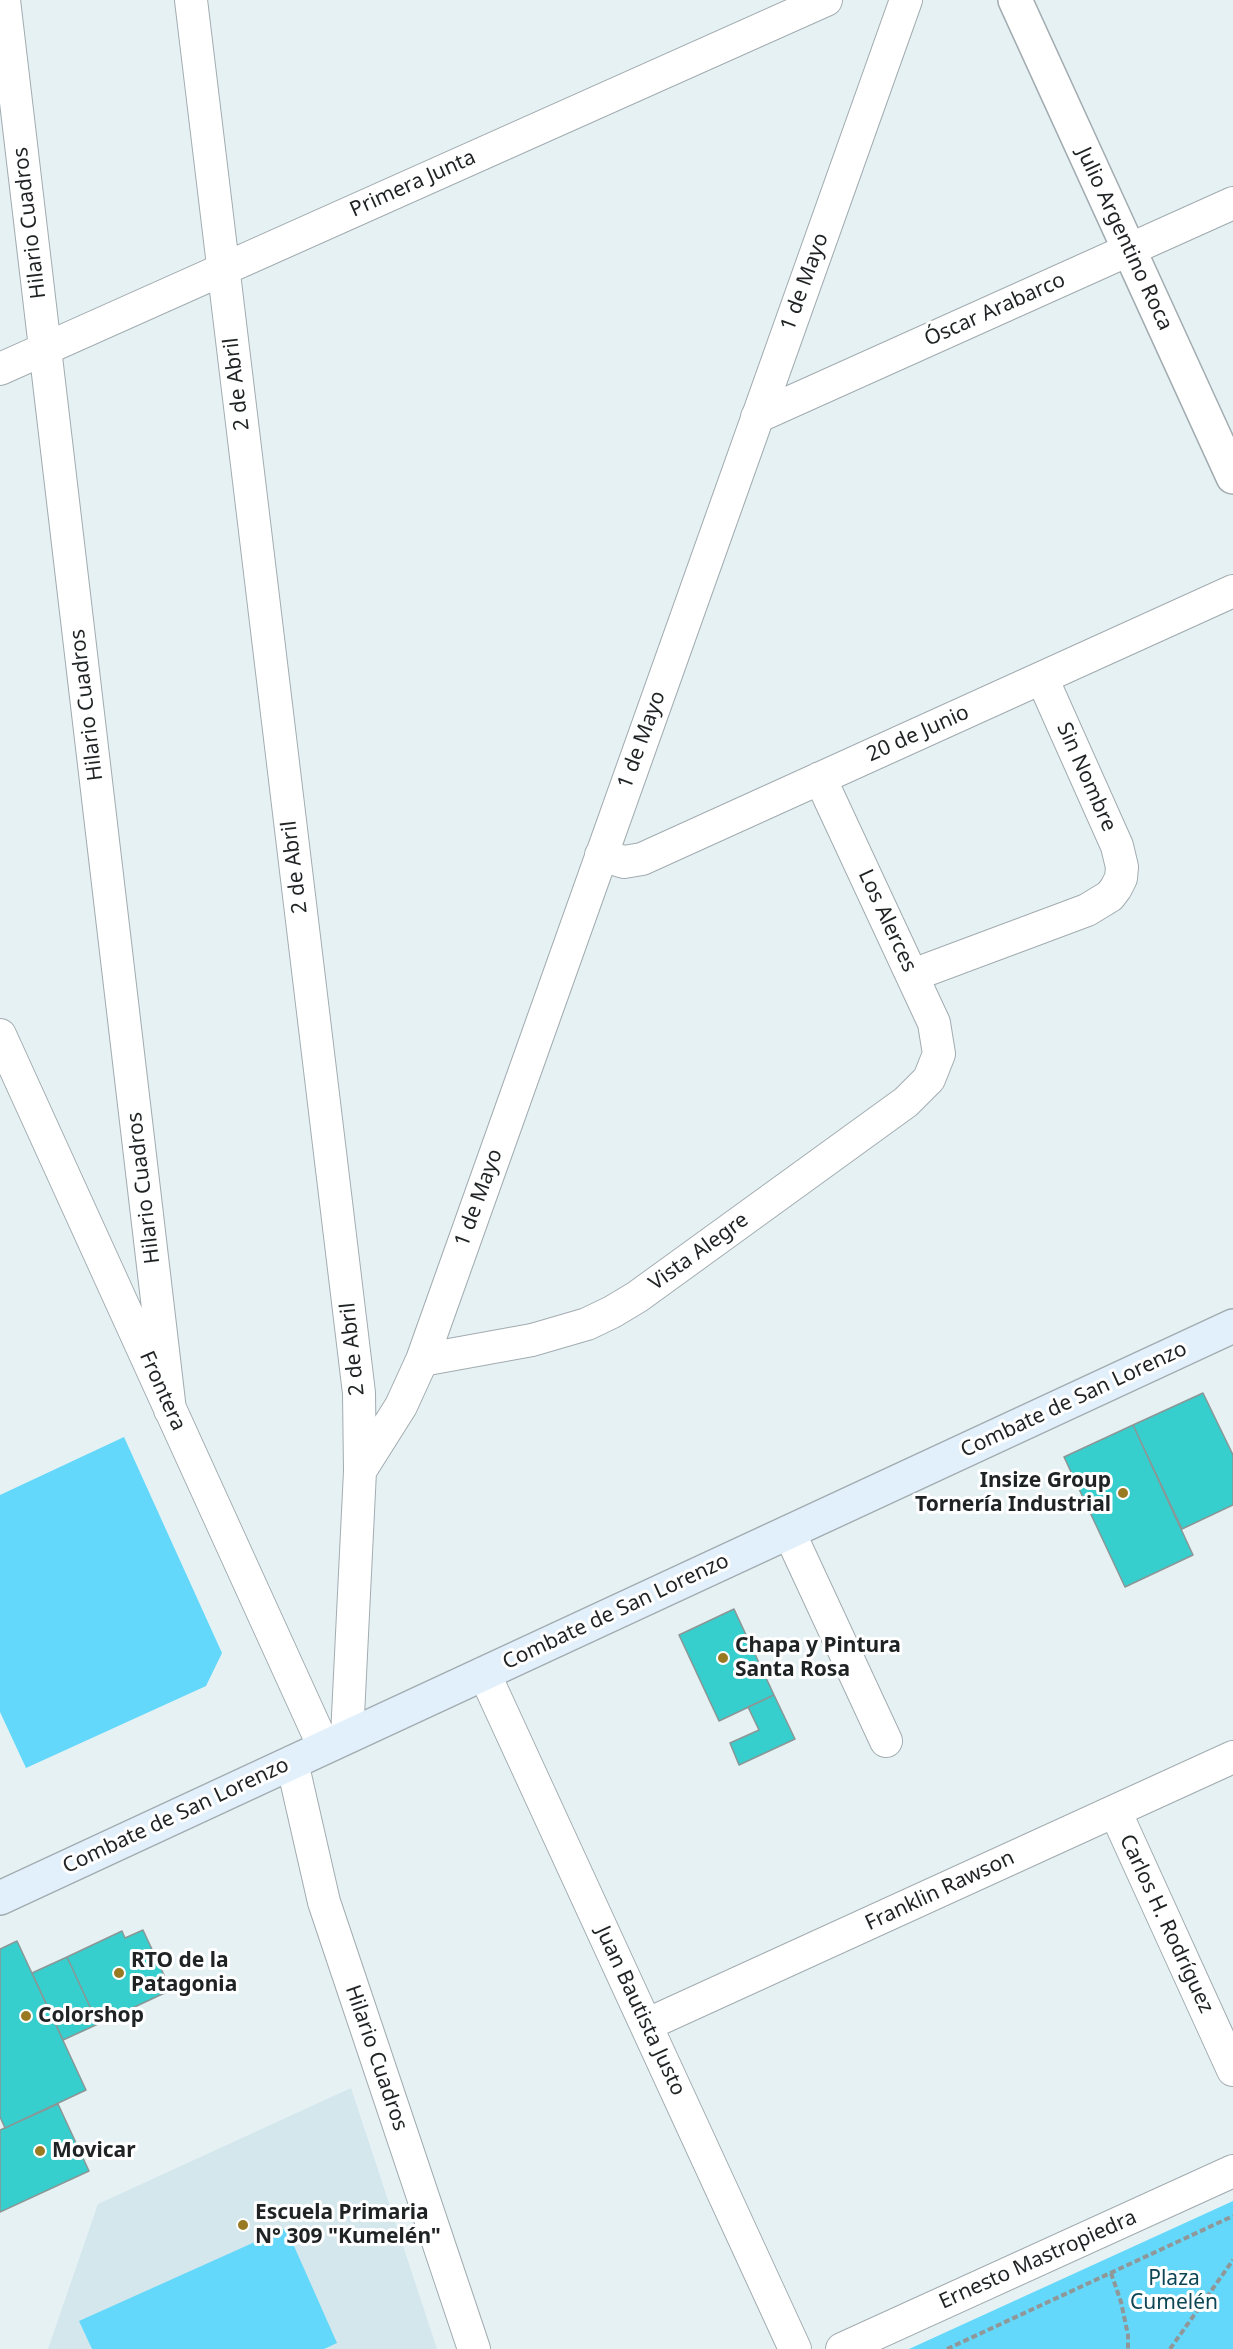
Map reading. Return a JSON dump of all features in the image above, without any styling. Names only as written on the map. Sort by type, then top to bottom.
[{"type":"main road","name":"Combate de San Lorenzo","points":[[0,1898],[1233,1326]]},
{"type":"street","name":"Hilario Cuadros","points":[[4,0],[170,1410]]},
{"type":"street","name":"2 de Abril","points":[[192,0],[357,1384],[361,1433],[360,1471],[336,1742]]},
{"type":"street","name":"Primera Junta","points":[[0,369],[826,0]]},
{"type":"street","name":"1 de Mayo","points":[[360,1471],[401,1406],[422,1360],[906,0]]},
{"type":"street","name":"Julio Argentino Roca","points":[[1015,0],[1233,477]]},
{"type":"street","name":"Óscar Arabarco","points":[[757,417],[1233,203]]},
{"type":"street","name":"20 de Junio","points":[[601,855],[624,862],[642,859],[1233,591]]},
{"type":"street","name":"Sin Nombre","points":[[913,975],[1100,904],[1110,896],[1121,878],[1122,867],[1117,846],[1042,678]]},
{"type":"street","name":"Los Alerces","points":[[820,778],[934,1023],[939,1054],[935,1067]]},
{"type":"street","name":"Frontera","points":[[0,1035],[9,1079],[170,1410],[336,1742]]},
{"type":"street","name":"Vista Alegre","points":[[422,1360],[532,1340],[587,1324],[612,1312],[637,1297],[906,1102],[929,1079],[935,1067]]},
{"type":"street","points":[[789,1532],[886,1741]]},
{"type":"street","name":"Juan Bautista Justo","points":[[484,1673],[795,2349]]},
{"type":"street","name":"Franklin Rawson","points":[[646,2025],[1233,1757]]},
{"type":"street","name":"Hilario Cuadros","points":[[292,1762],[327,1911],[474,2349]]},
{"type":"street","name":"Carlos H. Rodríguez","points":[[1115,1811],[1233,2070]]},
{"type":"street","name":"Ernesto Mastropiedra","points":[[842,2349],[1233,2171]]},
{"type":"path","points":[[947,2349],[1233,2216]]},
{"type":"path","points":[[1170,2349],[1233,2260]]},
{"type":"path","points":[[1110,2273],[1121,2302],[1128,2335],[1128,2349]]},
{"type":"shaded area","name":"Escuela Primaria N° 309 \"Kumelén\"","points":[[351,2088],[437,2349],[48,2349],[98,2204]]},
{"type":"green space","points":[[124,1437],[222,1653],[206,1686],[26,1768],[0,1712],[0,1495]]},
{"type":"green space","name":"Plaza Cumelén","points":[[1233,2201],[1233,2349],[909,2349]]},
{"type":"green space","points":[[286,2228],[337,2343],[324,2349],[92,2349],[79,2321]]},
{"type":"building","points":[[1203,1393],[1233,1455],[1233,1505],[1182,1529],[1133,1425]]},
{"type":"building","name":"Insize Group Tornería Industrial","points":[[1133,1425],[1193,1555],[1125,1587],[1064,1457]]},
{"type":"building","name":"Chapa y Pintura Santa Rosa","points":[[734,1609],[774,1695],[719,1721],[679,1635]]},
{"type":"building","points":[[774,1695],[795,1739],[739,1765],[730,1743],[759,1730],[748,1707]]},
{"type":"building","name":"RTO de la Patagonia","points":[[143,1930],[171,1990],[98,2024],[67,1957],[122,1931],[125,1938]]},
{"type":"building","name":"Colorshop","points":[[17,1941],[86,2090],[5,2128],[0,2117],[0,1949]]},
{"type":"building","points":[[67,1957],[98,2024],[63,2040],[32,1973]]},
{"type":"building","name":"Movicar","points":[[58,2104],[89,2171],[0,2212],[0,2130]]},
{"type":"place","name":"Insize Group Tornería Industrial","points":[[1123,1493]]},
{"type":"place","name":"Chapa y Pintura Santa Rosa","points":[[723,1658]]},
{"type":"place","name":"RTO de la Patagonia","points":[[119,1973]]},
{"type":"place","name":"Colorshop","points":[[26,2016]]},
{"type":"place","name":"Movicar","points":[[40,2151]]},
{"type":"place","name":"Escuela Primaria N° 309 \"Kumelén\"","points":[[243,2225]]}]
